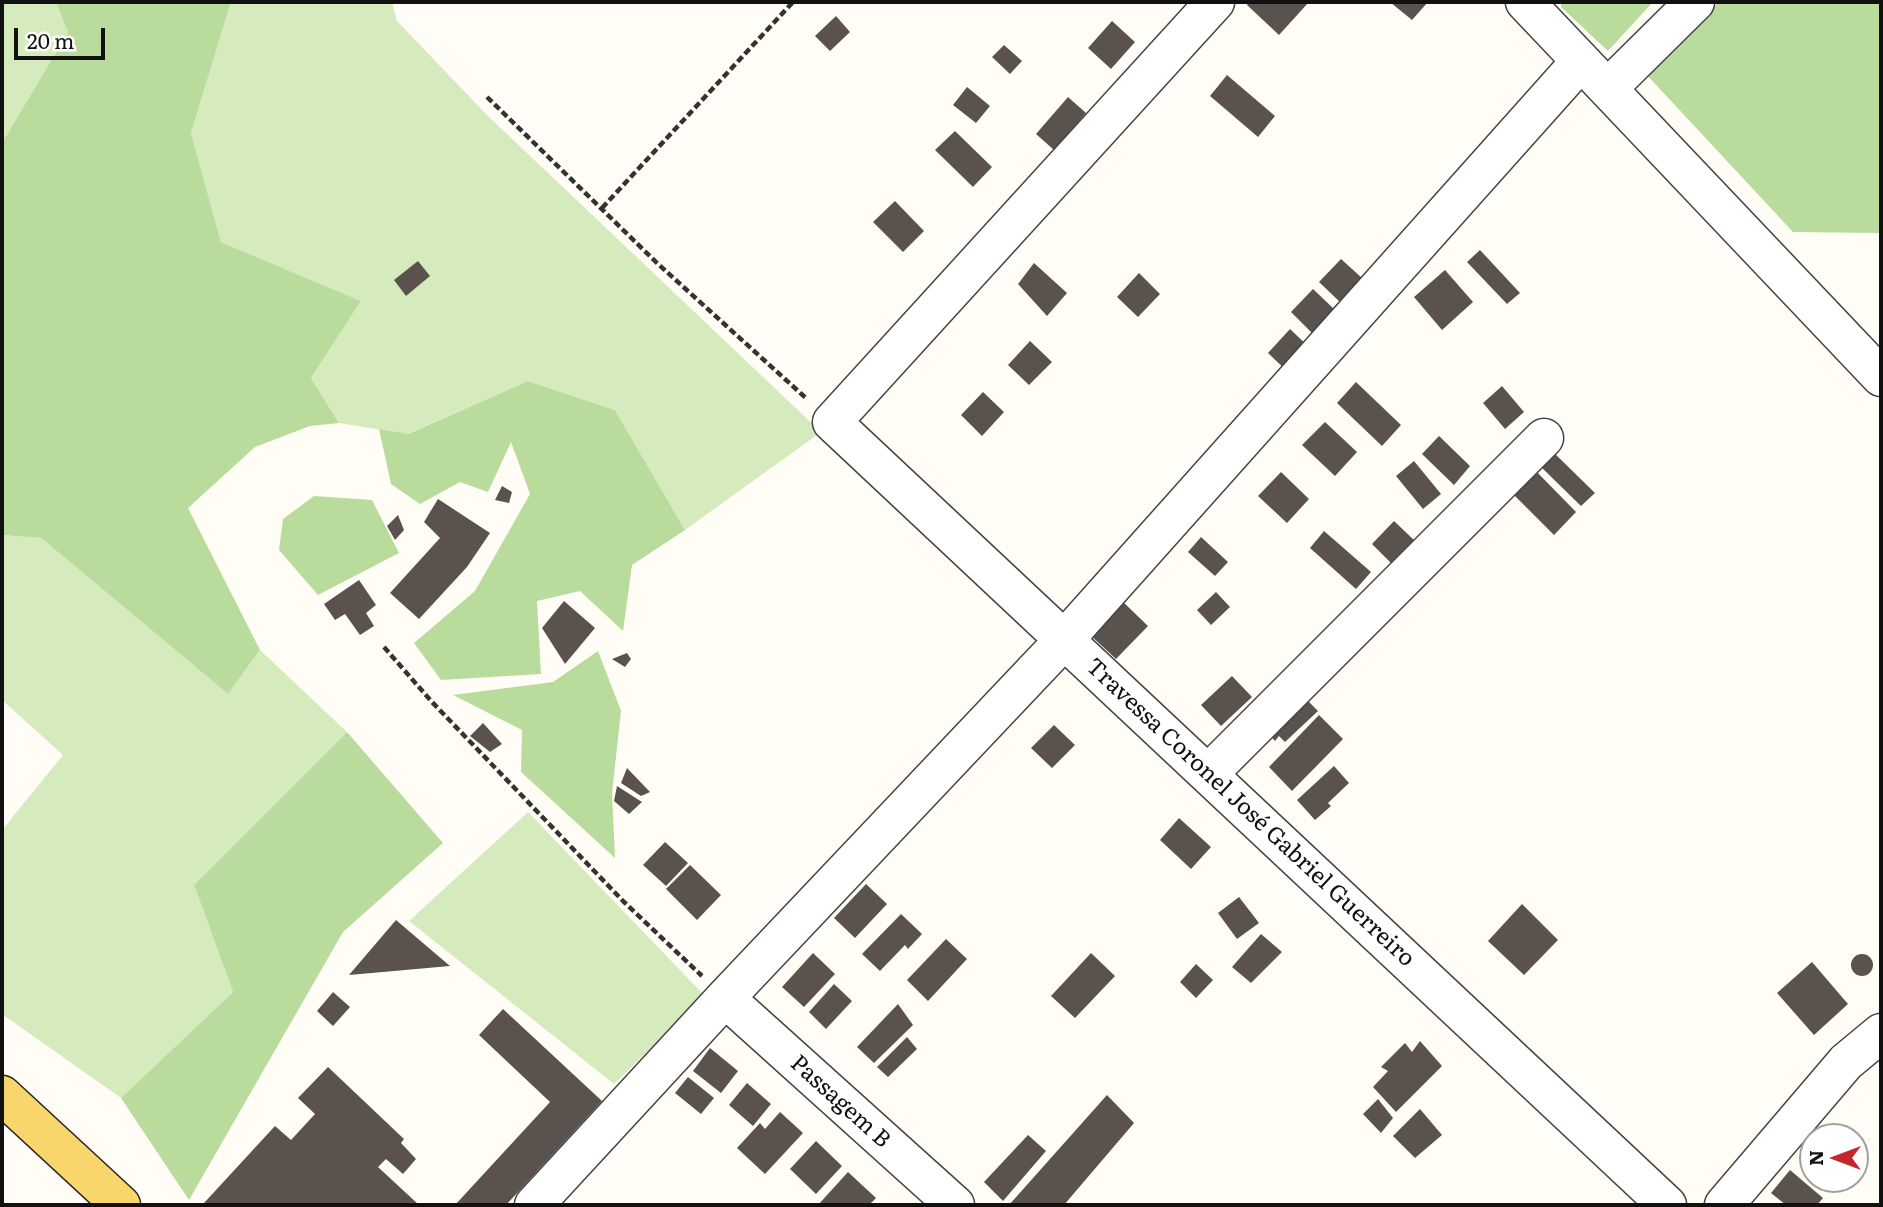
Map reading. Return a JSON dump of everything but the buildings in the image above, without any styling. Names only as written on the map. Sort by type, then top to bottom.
[{"type":"main road","points":[[2,1095],[121,1205]]},
{"type":"street","points":[[832,422],[1214,2]]},
{"type":"street","points":[[1525,2],[1881,377]]},
{"type":"street","points":[[1608,88],[1695,2]]},
{"type":"street","points":[[534,1205],[1065,639],[1581,61]]},
{"type":"street","name":"Travessa Coronel José Gabriel Guerreiro","points":[[832,422],[1667,1205]]},
{"type":"street","points":[[1209,774],[1544,438]]},
{"type":"street","name":"Passagem B","points":[[726,998],[955,1205]]},
{"type":"street","points":[[1724,1205],[1846,1062],[1881,1033]]},
{"type":"path","points":[[602,208],[793,2]]},
{"type":"path","points":[[487,97],[657,263],[832,422]]},
{"type":"path","points":[[384,647],[432,702],[624,902],[726,998]]},
{"type":"green space","points":[[2,2],[56,2],[68,32],[2,143]]},
{"type":"green space","points":[[56,2],[231,2],[191,133],[221,242],[361,301],[311,378],[339,423],[310,426],[255,447],[188,508],[260,650],[228,694],[41,538],[2,535],[2,143],[68,32]]},
{"type":"green space","points":[[231,2],[392,2],[397,21],[488,116],[821,432],[685,530],[615,410],[528,381],[407,434],[339,423],[311,378],[361,301],[221,242],[191,133]]},
{"type":"green space","points":[[1561,2],[1653,2],[1608,51],[1561,7]]},
{"type":"green space","points":[[1719,2],[1881,2],[1881,233],[1793,232],[1645,73]]},
{"type":"green space","points":[[528,381],[615,410],[685,530],[632,565],[623,631],[580,591],[537,601],[541,674],[441,680],[414,643],[475,591],[530,494],[511,442],[488,492],[460,482],[420,504],[391,484],[379,429],[408,434]]},
{"type":"green space","points":[[314,496],[372,500],[399,553],[318,595],[279,550],[283,519]]},
{"type":"green space","points":[[2,535],[41,538],[228,694],[260,650],[347,732],[194,885],[233,992],[121,1098],[2,1014],[2,830],[63,755],[2,700]]},
{"type":"green space","points":[[598,651],[621,711],[612,793],[615,858],[521,772],[522,730],[453,695],[553,682]]},
{"type":"green space","points":[[347,732],[443,843],[343,932],[189,1200],[121,1098],[233,992],[194,885]]},
{"type":"green space","points":[[528,812],[705,996],[614,1084],[409,921]]}]
